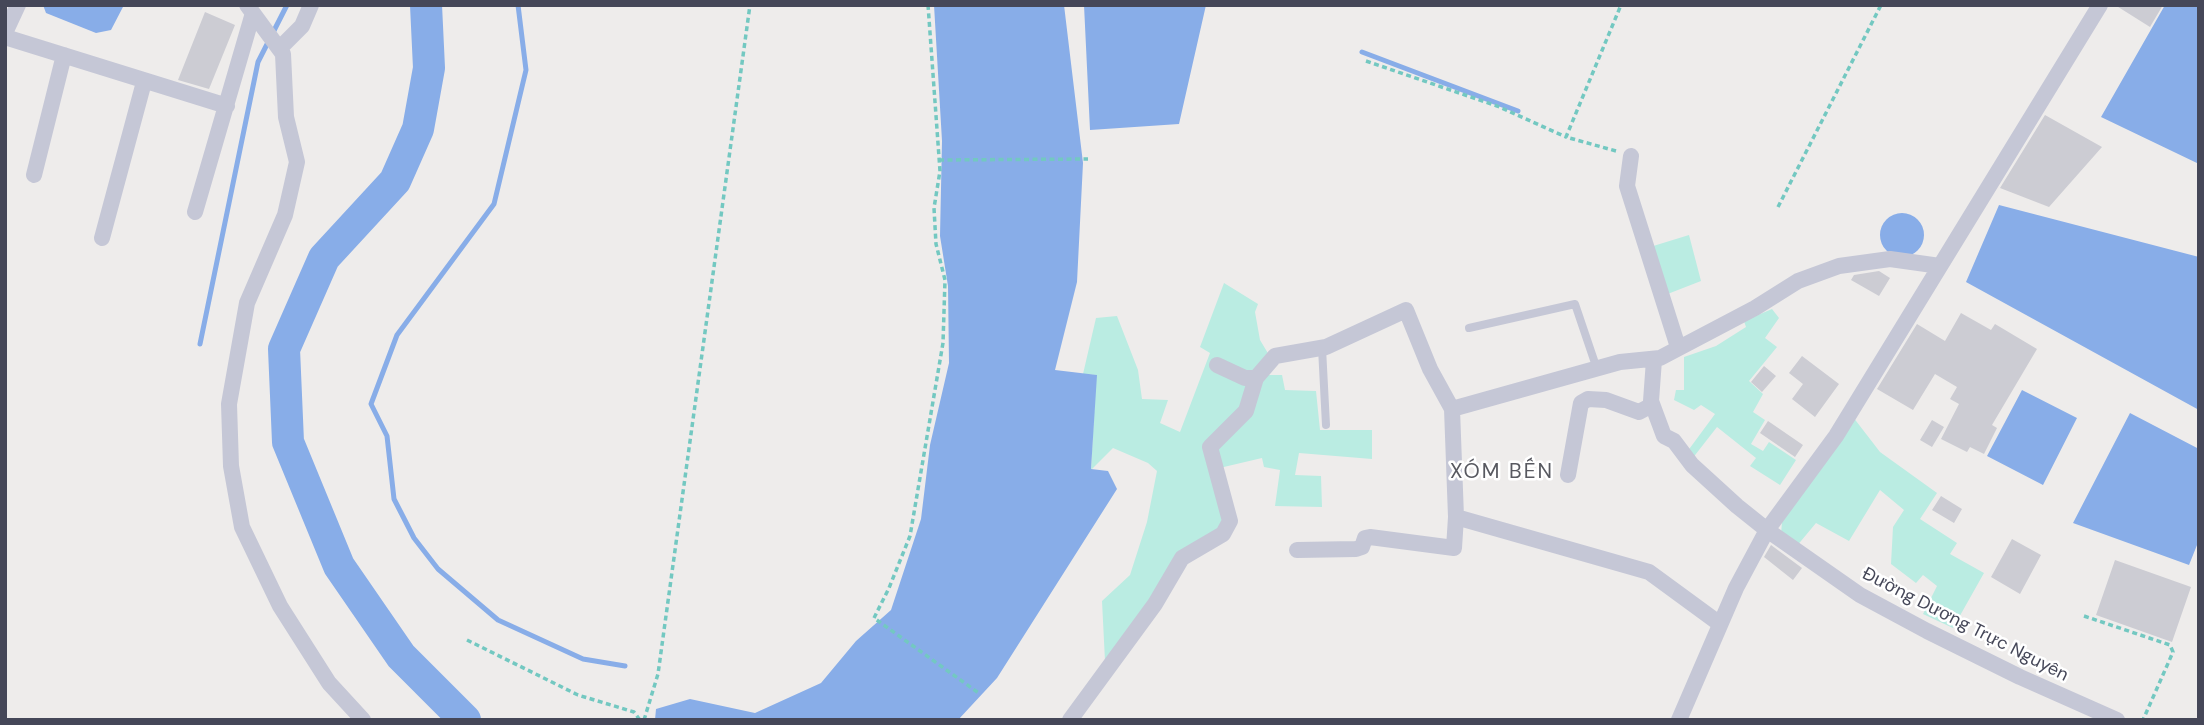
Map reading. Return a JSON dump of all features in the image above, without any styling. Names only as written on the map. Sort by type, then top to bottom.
[{"type":"street","points":[[18,5],[5,35],[144,82],[227,106]]},
{"type":"street","points":[[279,47],[302,26],[311,5]]},
{"type":"street","points":[[1679,720],[1736,588],[1768,530],[1836,436],[2100,5]]},
{"type":"street","points":[[250,9],[279,47],[286,117],[297,162],[285,215],[247,303],[229,404],[231,466],[242,527],[280,606],[329,683],[363,720]]},
{"type":"street","points":[[195,212],[227,106],[250,9]]},
{"type":"street","points":[[34,175],[64,55]]},
{"type":"street","points":[[102,238],[144,82]]},
{"type":"street","points":[[1632,156],[1627,186],[1678,347]]},
{"type":"street","points":[[1452,409],[1620,362],[1654,360],[1755,308],[1798,281],[1839,266],[1892,259],[1940,267]]},
{"type":"street","points":[[1070,720],[1155,604],[1182,558],[1223,534],[1230,521],[1210,447],[1246,411],[1256,378],[1275,356],[1322,348],[1406,310],[1430,369],[1452,409],[1456,517],[1454,548],[1370,537],[1365,538],[1362,547],[1356,549],[1297,550]]},
{"type":"street","points":[[1568,475],[1581,404],[1588,399],[1606,400],[1639,412],[1652,405],[1654,360]]},
{"type":"street","points":[[1217,365],[1245,378],[1256,378]]},
{"type":"street","name":"Đường Dương Trực Nguyên","points":[[1652,405],[1664,436],[1674,441],[1692,466],[1768,530],[1860,594],[2020,677],[2117,720]]},
{"type":"street","points":[[1456,517],[1649,572],[1720,624]]},
{"type":"lane","points":[[1469,328],[1575,304],[1597,369]]},
{"type":"lane","points":[[1322,348],[1326,425]]},
{"type":"path","points":[[467,640],[578,695],[634,712],[642,720],[658,674],[691,414],[750,5]]},
{"type":"path","points":[[928,5],[939,160],[934,208],[936,244],[945,280],[940,370],[910,536],[874,618],[979,694]]},
{"type":"path","points":[[1566,136],[1621,5]]},
{"type":"path","points":[[1778,207],[1881,5]]},
{"type":"path","points":[[1366,61],[1497,106],[1566,136],[1632,156]]},
{"type":"path","points":[[939,160],[1088,159]]},
{"type":"path","points":[[2084,616],[2169,645],[2173,652],[2143,720]]},
{"type":"green space","points":[[1689,235],[1701,281],[1665,295],[1650,247]]},
{"type":"green space","points":[[1224,283],[1258,304],[1255,312],[1260,340],[1269,355],[1263,375],[1282,375],[1285,390],[1316,391],[1320,430],[1372,430],[1372,459],[1299,453],[1295,475],[1321,476],[1322,507],[1275,506],[1280,470],[1264,467],[1262,458],[1211,470],[1225,521],[1221,532],[1193,547],[1105,661],[1102,601],[1130,575],[1147,522],[1157,471],[1148,463],[1113,448],[1091,470],[1096,375],[1083,374],[1096,318],[1117,316],[1138,370],[1142,399],[1168,400],[1160,423],[1180,432],[1210,353],[1200,347]]},
{"type":"green space","points":[[1772,309],[1779,318],[1765,338],[1777,347],[1749,381],[1763,394],[1753,412],[1765,420],[1751,444],[1763,451],[1769,442],[1796,460],[1780,485],[1750,466],[1756,458],[1717,427],[1692,459],[1687,452],[1715,414],[1701,405],[1694,410],[1674,400],[1676,390],[1684,390],[1684,357],[1716,346],[1746,327],[1744,321]]},
{"type":"green space","points":[[1853,417],[1880,452],[1937,493],[1920,519],[1957,543],[1950,554],[1984,573],[1953,628],[1923,614],[1937,586],[1923,575],[1916,583],[1891,564],[1893,527],[1904,510],[1880,490],[1849,541],[1816,523],[1796,547],[1781,534],[1782,522]]},
{"type":"water","points":[[43,5],[124,5],[111,30],[96,33],[46,13]]},
{"type":"water","points":[[934,5],[1064,5],[1083,163],[1077,282],[1055,370],[1097,375],[1091,469],[1108,471],[1117,489],[997,678],[958,720],[655,720],[656,709],[690,699],[755,713],[821,683],[856,641],[891,610],[921,519],[930,445],[949,363],[948,286],[940,236],[942,141]]},
{"type":"water","points":[[1084,5],[1206,5],[1179,124],[1090,130]]},
{"type":"water","points":[[2165,5],[2199,5],[2199,164],[2101,117]]},
{"type":"water","points":[[1999,205],[2199,257],[2199,410],[1966,282]]},
{"type":"water","points":[[1902,213],[1911,214],[1918,219],[1923,226],[1923,244],[1918,251],[1911,256],[1902,257],[1893,256],[1886,251],[1881,244],[1880,235],[1881,226],[1886,219],[1893,214]]},
{"type":"water","points":[[2022,390],[2077,418],[2043,485],[1987,456]]},
{"type":"water","points":[[2130,413],[2199,449],[2199,540],[2189,565],[2073,523]]},
{"type":"building","points":[[2115,5],[2163,5],[2150,27]]},
{"type":"building","points":[[205,12],[235,25],[209,89],[178,80]]},
{"type":"building","points":[[2045,115],[2102,147],[2049,207],[2000,188]]},
{"type":"building","points":[[1879,271],[1890,278],[1879,296],[1851,280],[1854,275]]},
{"type":"building","points":[[1961,313],[1991,330],[1995,324],[2037,349],[1992,425],[1997,428],[1984,454],[1970,447],[1967,452],[1941,439],[1959,404],[1950,399],[1957,387],[1935,374],[1913,410],[1877,389],[1917,324],[1945,341]]},
{"type":"building","points":[[1802,356],[1839,384],[1815,417],[1792,399],[1803,384],[1789,373]]},
{"type":"building","points":[[1764,366],[1776,376],[1762,392],[1751,382]]},
{"type":"building","points":[[1932,420],[1944,427],[1932,447],[1920,440]]},
{"type":"building","points":[[1768,421],[1803,445],[1795,457],[1760,433]]},
{"type":"building","points":[[1941,496],[1962,509],[1954,523],[1932,510]]},
{"type":"building","points":[[2012,539],[2041,555],[2020,594],[1991,577]]},
{"type":"building","points":[[1771,545],[1802,568],[1793,580],[1764,557]]},
{"type":"building","points":[[2115,560],[2191,587],[2172,642],[2096,615]]},
{"type":"waterway","points":[[200,344],[258,62],[287,5]]},
{"type":"waterway","points":[[426,5],[429,68],[418,129],[395,181],[324,258],[284,349],[288,442],[339,566],[401,656],[465,720]]},
{"type":"waterway","points":[[518,5],[526,70],[494,204],[397,335],[371,404],[387,436],[394,499],[414,538],[438,569],[498,620],[583,659],[625,666]]},
{"type":"waterway","points":[[1362,52],[1518,111]]},
{"type":"district","name":"XÓM BẾN","points":[[1502,472]]}]
